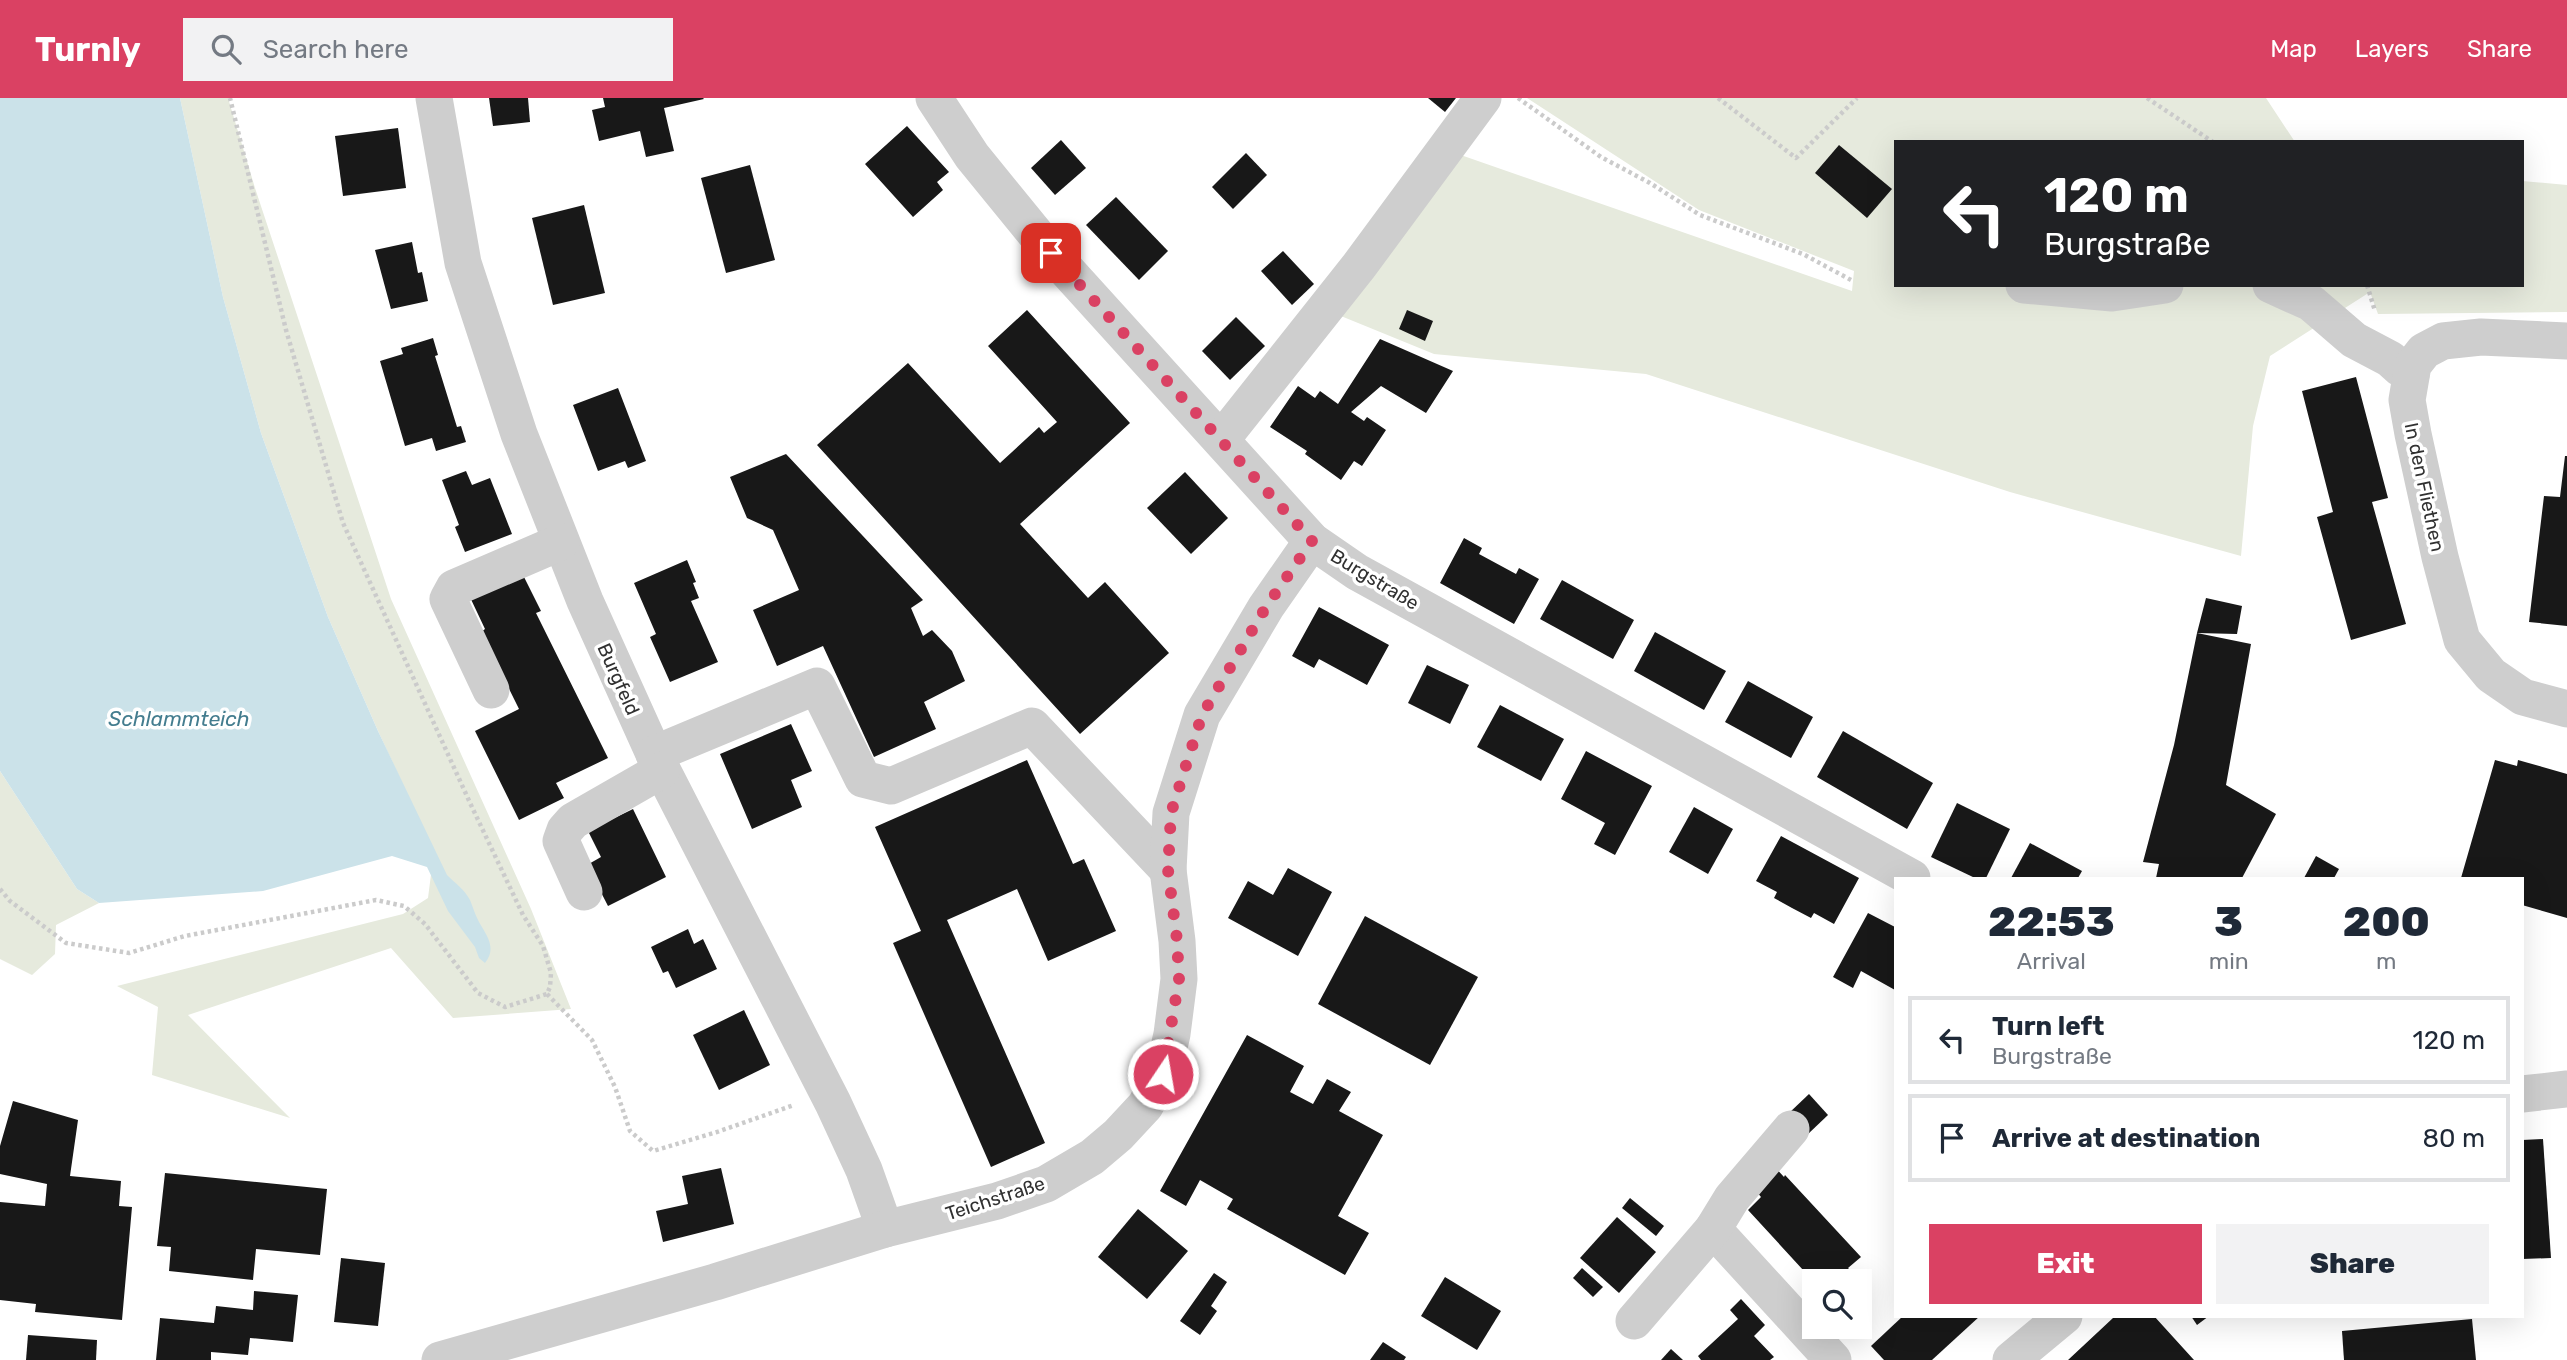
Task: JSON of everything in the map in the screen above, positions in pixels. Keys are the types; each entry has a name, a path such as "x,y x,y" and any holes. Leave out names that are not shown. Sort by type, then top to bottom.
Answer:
{"street":[{"name":"Burgfeld","path":"434,98 463,262 519,434 584,601 658,762 833,1103 864,1170 886,1229"},
{"name":"Burgstraße","path":"934,98 972,156 1051,253 1312,541 1357,572 1910,877"},
{"path":"1221,440 1359,266 1483,98"},
{"path":"2046,287 2112,293 2152,287"},
{"path":"2275,287 2311,303 2354,340 2390,359 2412,375"},
{"name":"In den Fliethen","path":"2567,341 2481,337 2443,341 2424,351 2413,365 2407,400 2440,557 2462,640 2491,674 2523,697 2567,709"},
{"name":"Teichstraße","path":"440,1360 715,1282 886,1229 976,1207 1046,1184 1092,1157 1145,1106 1163,1074 1179,979 1168,870 1171,813 1202,715 1266,607 1312,541"},
{"path":"491,690 448,599 454,588 561,542"},
{"path":"584,891 561,841 565,830 573,821 658,762 817,686 863,779 891,786 1032,726 1168,870"},
{"path":"2524,1094 2567,1089"},
{"path":"1634,1321 1713,1229 1732,1198 1791,1129"},
{"path":"1713,1229 1833,1360"},
{"path":"2011,1360 2062,1318"}],"path":[{"path":"230,98 286,330 343,523 471,805 523,915 542,946 551,973 547,994"},
{"path":"1517,98 1601,156 1700,215 1803,254 1851,280"},
{"path":"1718,98 1796,159 1857,98"},
{"path":"2147,98 2210,140"},
{"path":"0,889 10,901 66,943 129,953 185,936 376,900 404,906 425,924 478,993 505,1007 547,994"},
{"path":"547,994 592,1040 615,1087 630,1131 653,1151 799,1103 833,1103"}],"shaded area":[{"path":"180,98 228,98 255,188 391,599 531,909 571,1009 453,1018 391,948 188,1015 290,1118 152,1075 158,1007 117,986 403,914 428,898 434,851 328,617 261,433 223,297"},
{"path":"1527,98 2266,98 2294,140 1894,140 1894,287 2524,287 2524,181 2567,185 2567,312 2378,314 2370,292 2270,356 2253,426 2241,556 2010,492 1646,374 1434,354 1336,314 1455,153 1852,291 1854,271 1699,210"},
{"path":"0,771 77,889 99,903 56,925 55,954 32,975 0,959"}],"water":[{"name":"Schlammteich","path":"0,98 180,98 223,297 261,433 328,617 378,731 447,875 468,896 488,937 490,952 485,963 448,911 427,867 392,856 263,891 99,903 77,889 0,771"}],"building":[{"path":"489,98 528,98 530,122 493,126"},
{"path":"603,98 704,99 664,108 674,151 646,157 640,131 599,141 592,110 605,107"},
{"path":"1428,98 1456,98 1445,112"},
{"path":"907,126 949,172 937,182 943,190 913,217 865,164"},
{"path":"398,128 406,188 343,196 335,136"},
{"path":"1061,140 1086,168 1055,195 1031,168"},
{"path":"1839,145 1892,189 1867,218 1815,173"},
{"path":"1246,153 1267,175 1233,209 1212,187"},
{"path":"750,165 775,260 726,273 701,178"},
{"path":"1116,197 1168,251 1139,280 1086,225"},
{"path":"584,205 605,293 553,305 532,218"},
{"path":"412,242 418,273 422,272 428,301 391,309 375,250"},
{"path":"1283,251 1314,284 1292,305 1261,271"},
{"path":"1027,310 1130,423 1020,524 1088,598 1105,582 1169,653 1080,734 817,445 908,363 1000,463 1039,427 1044,433 1057,422 988,346"},
{"path":"1407,310 1433,321 1425,341 1399,329"},
{"path":"1236,317 1265,346 1230,380 1202,351"},
{"path":"433,338 438,355 435,356 457,427 461,426 466,442 436,451 432,438 405,446 380,361 403,354 401,348"},
{"path":"1380,339 1453,371 1426,413 1381,386 1351,412 1364,421 1367,417 1386,430 1362,466 1354,461 1341,480 1305,454 1307,451 1270,427 1298,386 1315,398 1320,391 1338,404"},
{"path":"2356,377 2388,498 2372,502 2406,624 2351,640 2317,517 2333,512 2302,391"},
{"path":"618,388 646,461 628,468 625,461 598,471 573,405"},
{"path":"786,454 923,600 911,608 923,636 932,630 952,651 965,681 924,702 936,729 874,757 823,646 777,666 753,610 799,590 773,530 747,518 730,477"},
{"path":"2565,456 2567,626 2529,622 2544,496 2560,497"},
{"path":"466,471 472,485 490,478 512,534 465,552 455,527 459,525 442,480"},
{"path":"1185,472 1228,518 1191,554 1147,508"},
{"path":"1464,538 1482,548 1479,554 1516,574 1519,568 1539,579 1514,624 1440,583"},
{"path":"687,560 699,598 691,601 718,662 670,682 650,637 656,634 634,583"},
{"path":"519,567 541,611 536,613 608,758 556,783 564,798 519,820 475,731 519,709 481,632 485,629 468,593"},
{"path":"1562,580 1634,620 1613,659 1540,619"},
{"path":"2206,598 2242,606 2237,634 2197,633"},
{"path":"1319,607 1389,645 1367,685 1319,659 1314,668 1292,656"},
{"path":"1655,632 1726,671 1704,710 1634,671"},
{"path":"2197,633 2251,644 2226,785 2276,814 2243,877 2156,877 2159,864 2143,862 2174,745"},
{"path":"1427,665 1469,685 1450,724 1408,703"},
{"path":"1748,681 1813,717 1791,758 1725,722"},
{"path":"1500,705 1564,739 1541,781 1477,747"},
{"path":"791,724 812,771 791,780 802,807 752,829 720,754"},
{"path":"1843,731 1933,783 1907,829 1817,777"},
{"path":"1586,751 1652,786 1615,855 1594,844 1605,823 1561,799"},
{"path":"1027,760 1073,864 1084,859 1116,931 1048,961 1017,889 947,920 1045,1143 991,1167 893,943 921,931 875,827"},
{"path":"2495,760 2517,766 2518,760 2567,774 2567,918 2524,906 2524,877 2461,877"},
{"path":"1957,803 2010,829 1986,877 1973,877 1931,857"},
{"path":"1694,807 1733,829 1708,874 1669,852"},
{"path":"633,809 666,877 608,906 587,865 601,857 588,831"},
{"path":"1781,836 1859,878 1834,924 1814,913 1811,918 1792,908 1774,898 1777,892 1756,881"},
{"path":"2030,843 2082,871 2079,877 2012,877"},
{"path":"2316,856 2339,869 2335,877 2305,877"},
{"path":"1288,868 1332,892 1298,956 1228,918 1248,881 1273,895"},
{"path":"1868,913 1894,926 1894,989 1861,971 1853,988 1833,977"},
{"path":"1365,916 1478,977 1430,1065 1318,1004"},
{"path":"688,929 694,944 703,939 717,969 676,988 668,971 663,973 651,947"},
{"path":"744,1010 770,1065 719,1090 693,1035"},
{"path":"1247,1035 1304,1066 1290,1092 1313,1104 1327,1079 1351,1092 1339,1111 1383,1135 1338,1216 1369,1233 1345,1275 1227,1209 1233,1199 1200,1180 1186,1206 1160,1191"},
{"path":"1809,1094 1828,1115 1807,1135 1788,1114"},
{"path":"13,1101 78,1120 70,1176 121,1181 119,1206 132,1207 122,1320 35,1312 36,1304 0,1300 0,1202 45,1206 47,1184 0,1174 0,1146"},
{"path":"2543,1139 2551,1258 2524,1259 2524,1140"},
{"path":"1774,1166 1861,1257 1849,1269 1802,1269 1748,1210 1761,1197 1752,1186"},
{"path":"721,1168 734,1224 663,1242 656,1211 688,1204 682,1176"},
{"path":"165,1173 327,1189 320,1255 256,1249 253,1280 169,1271 171,1247 157,1246"},
{"path":"1630,1198 1664,1226 1656,1236 1622,1208"},
{"path":"1138,1209 1188,1251 1147,1299 1098,1257"},
{"path":"1617,1217 1656,1252 1619,1293 1580,1258"},
{"path":"341,1258 385,1263 378,1326 334,1322"},
{"path":"1582,1268 1603,1287 1593,1297 1573,1278"},
{"path":"1214,1273 1227,1282 1211,1306 1217,1311 1200,1335 1180,1321"},
{"path":"1445,1277 1501,1311 1477,1350 1421,1316"},
{"path":"254,1291 298,1295 293,1342 250,1338 248,1355 211,1352 211,1360 156,1360 160,1318 214,1323 216,1306 253,1310"},
{"path":"1741,1299 1765,1325 1754,1336 1774,1357 1770,1360 1701,1360 1698,1356 1738,1319 1730,1310"},
{"path":"1901,1318 1978,1318 1932,1360 1884,1360 1871,1346"},
{"path":"2113,1318 2156,1318 2194,1360 2068,1360"},
{"path":"2192,1318 2206,1318 2197,1325"},
{"path":"2472,1319 2476,1360 2344,1360 2342,1331"},
{"path":"28,1335 97,1340 96,1360 26,1360"},
{"path":"1383,1342 1406,1357 1404,1360 1370,1360"},
{"path":"1671,1349 1683,1360 1661,1360"}],"route":[{"path":"1051,253 1312,541 1266,607 1202,715 1171,813 1168,870 1179,979 1172,1034 1163,1074"}]}
